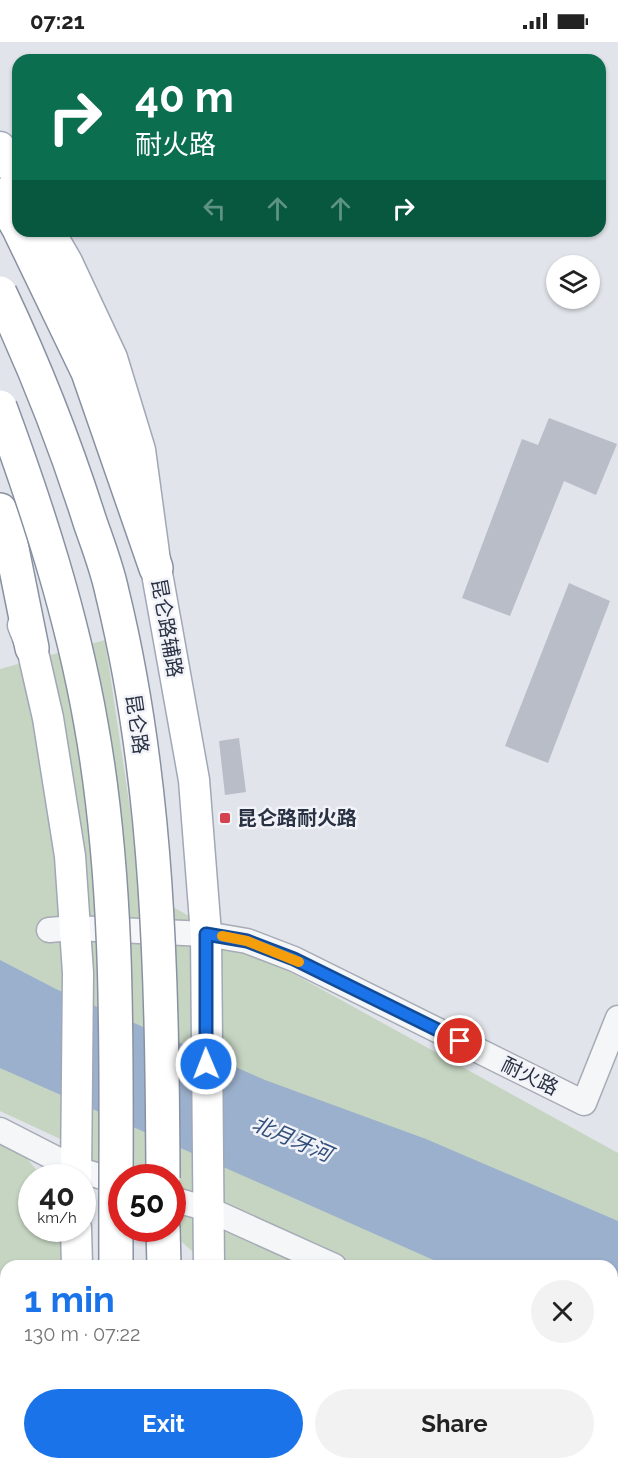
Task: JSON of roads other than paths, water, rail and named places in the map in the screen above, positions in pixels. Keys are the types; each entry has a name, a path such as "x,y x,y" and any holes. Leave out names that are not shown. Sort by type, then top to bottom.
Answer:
{"highway":[{"path":"0,195 12,216"},
{"path":"23,237 88,372 156,568"},
{"name":"昆仑路","path":"0,293 51,408 83,497 112,590 134,698 149,812 162,995 163,1164"},
{"path":"0,407 45,537 74,638 92,725 108,879 114,1027 116,1260"},
{"path":"0,510 9,534 32,648"},
{"path":"163,1242 164,1260"}],"main road":[{"path":"0,147 12,168"},
{"name":"昆仑路辅路","path":"52,237 67,262 112,358 140,450 156,568 194,780 206,934 208,1260"},
{"path":"0,564 32,648 48,718 70,856 61,929 78,973 76,1164"},
{"path":"76,1242 77,1260"}],"street":[{"name":"耐火路","path":"61,929 206,934 247,941 294,959 585,1103 618,1018"},
{"path":"0,1130 60,1164"},
{"path":"186,1203 208,1209 321,1260"}],"water":[{"name":"北月牙河","path":"0,960 56,989 265,1080 426,1139 618,1221 618,1260 433,1260 0,1068"}],"place":[{"name":"昆仑路耐火路","path":"225,818"}]}
